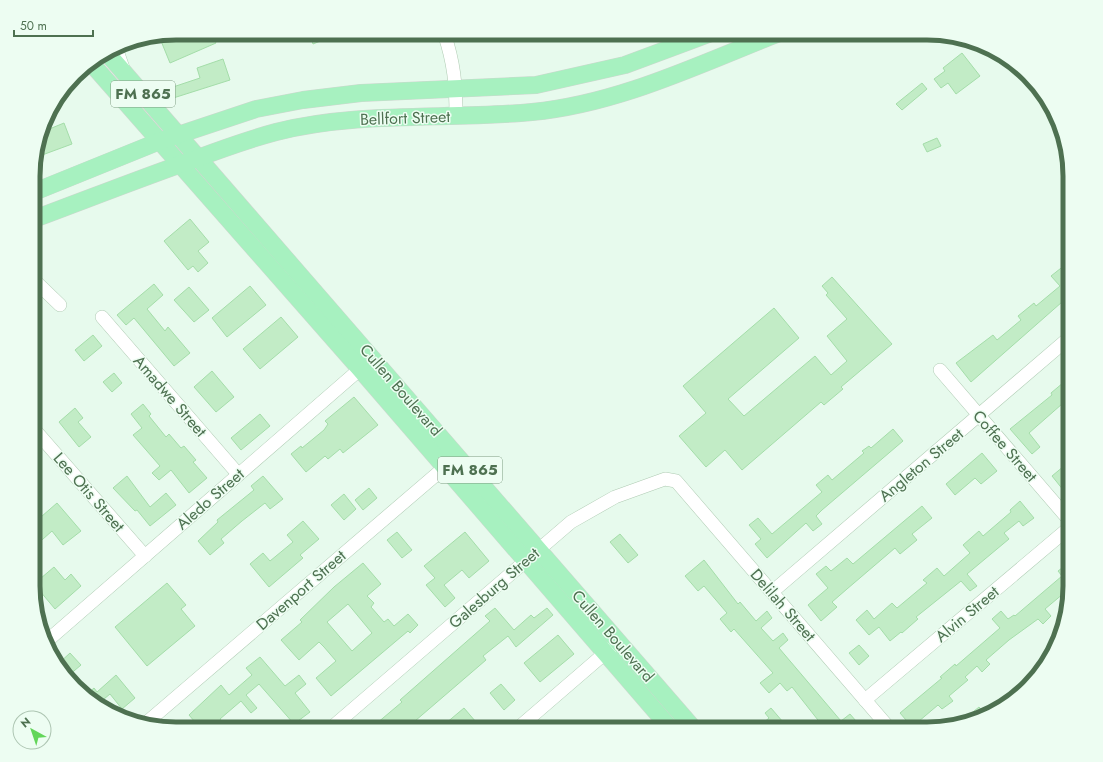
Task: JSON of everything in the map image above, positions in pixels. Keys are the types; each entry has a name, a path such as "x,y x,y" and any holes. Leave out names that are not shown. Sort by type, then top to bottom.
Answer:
{"main road":[{"name":"Bellfort Street","path":"40,190 160,141 256,109 302,100 361,93 536,85 625,65 692,40"},
{"name":"Bellfort Street","path":"40,217 198,158 276,132 313,125 361,119 533,112 578,104 635,89 762,40"},
{"name":"Cullen Boulevard","path":"110,57 458,457 605,653 664,722"},
{"path":"625,65 635,89"},
{"name":"Cullen Boulevard","path":"95,67 445,467 618,641 688,722"},
{"path":"361,93 361,119"}],"street":[{"path":"446,40 453,61 456,89 456,116"},
{"path":"118,53 124,72"},
{"path":"40,286 60,305"},
{"name":"Amadwe Street","path":"102,317 238,474"},
{"name":"Angleton Street","path":"772,592 1063,343"},
{"name":"Aledo Street","path":"49,634 145,556 373,358"},
{"name":"Coffee Street","path":"940,370 1063,513"},
{"name":"Lee Otis Street","path":"40,436 145,556"},
{"name":"Davenport Street","path":"151,719 458,457"},
{"name":"Galesburg Street","path":"338,722 571,522 615,497 665,478 676,481"},
{"name":"Delilah Street","path":"676,481 884,722"},
{"name":"Alvin Street","path":"865,700 1063,533"},
{"path":"525,722 618,641"}],"building":[{"path":"214,40 216,43 170,63 161,41"},
{"path":"312,40 323,40 313,44"},
{"path":"962,53 980,76 956,94 948,83 941,88 934,79 945,71 943,68"},
{"path":"223,59 230,80 167,100 164,90 200,78 197,68"},
{"path":"922,83 927,89 902,110 896,104"},
{"path":"64,123 72,144 42,155 48,129"},
{"path":"937,138 941,146 927,152 923,144"},
{"path":"190,219 209,242 198,251 208,263 198,272 193,266 188,270 164,241"},
{"path":"1063,267 1063,301 971,382 956,363 993,335 997,340 1021,320 1018,316 1034,303 1036,306 1060,286 1051,276"},
{"path":"832,277 892,344 841,387 843,389 824,405 821,402 742,470 725,450 706,467 679,436 706,413 683,386 774,308 799,338 728,399 744,416 815,356 831,375 847,361 827,336 847,319 826,295 828,293 822,286"},
{"path":"154,284 163,295 147,309 165,331 168,327 190,353 174,366 134,318 126,325 117,315"},
{"path":"250,286 266,305 227,337 212,318"},
{"path":"189,287 209,310 194,322 174,300"},
{"path":"281,317 298,337 260,369 243,349"},
{"path":"93,335 102,346 84,361 75,350"},
{"path":"212,371 234,397 216,412 194,387"},
{"path":"114,373 122,383 112,392 103,382"},
{"path":"1063,383 1063,403 1029,433 1040,447 1032,454 1010,429 1052,395 1051,393"},
{"path":"354,397 378,425 343,453 340,449 328,459 325,456 306,472 291,454 301,446 302,448 324,430 328,424 325,421"},
{"path":"143,404 151,414 149,416 166,437 169,434 181,448 184,446 196,460 193,462 207,478 189,493 171,470 159,480 152,473 160,466 133,435 142,428 131,414"},
{"path":"75,408 83,418 78,422 91,437 79,447 59,422"},
{"path":"260,414 270,426 241,450 231,438"},
{"path":"893,429 903,441 816,516 822,524 813,531 806,523 767,558 755,544 761,539 749,525 758,518 772,534 822,492 816,485 828,475 832,480 864,453 862,451 869,446 871,448"},
{"path":"982,453 997,471 981,484 975,478 955,495 946,484"},
{"path":"1063,467 1063,490 1052,476"},
{"path":"127,476 150,507 166,493 176,505 150,526 137,510 135,511 113,488"},
{"path":"263,476 283,499 270,509 265,503 221,539 224,543 210,555 198,541 218,522 217,520 254,490 251,486"},
{"path":"369,488 377,498 363,510 355,500"},
{"path":"344,494 356,509 344,520 331,505"},
{"path":"1020,501 1034,518 1023,526 1019,521 1004,533 1009,539 967,574 977,586 970,591 961,581 916,617 918,619 902,633 901,632 890,641 879,627 869,635 856,620 867,610 874,619 892,603 897,608 927,583 923,580 937,568 944,576 970,553 963,545 979,531 983,536 1011,512 1010,510"},
{"path":"57,503 81,531 63,545 52,531 40,542 40,518"},
{"path":"922,506 932,518 912,534 917,540 900,554 895,548 832,602 837,607 821,621 808,605 828,588 816,574 826,566 831,571 847,558 853,564"},
{"path":"303,521 319,539 300,555 303,558 269,587 250,564 263,553 270,561 293,542 287,535"},
{"path":"397,532 412,550 402,558 387,540"},
{"path":"465,532 489,561 469,578 462,570 444,585 455,598 445,607 426,585 435,578 424,566"},
{"path":"620,534 638,555 628,563 610,542"},
{"path":"704,560 738,604 740,602 756,621 767,611 772,618 761,628 773,641 783,633 788,640 779,648 841,721 850,714 856,721 820,722 792,687 787,691 780,683 769,693 760,683 773,673 734,629 731,632 720,619 727,613 704,586 698,591 685,576"},
{"path":"363,563 381,584 367,596 374,603 371,607 384,622 388,619 394,626 408,614 418,625 410,633 408,631 331,696 316,678 336,661 324,647 319,642 299,660 281,640 302,622 300,620 334,587","holes":["348,604 372,633 352,651 327,622"]},
{"path":"54,567 65,580 71,574 81,586 55,609 40,591 40,579"},
{"path":"1063,567 1063,594 1045,609 1051,616 1043,624 1038,619 1009,640 986,660 990,664 982,672 977,666 965,677 968,680 949,696 953,701 942,709 938,705 918,722 908,722 900,713 942,678 940,677 955,664 956,666 1000,628 992,619 1001,611 1008,619 1014,615 1015,616 1062,576 1058,571"},
{"path":"167,583 186,605 181,609 195,626 147,666 115,627"},
{"path":"495,608 514,630 531,615 534,618 547,608 553,615 516,647 508,636 483,656 486,660 415,721 416,722 378,722 402,702 400,700 490,621 485,616"},
{"path":"558,635 574,654 540,682 524,663"},
{"path":"859,645 869,656 859,665 849,653"},
{"path":"70,653 81,665 71,673 62,660"},
{"path":"260,657 285,686 299,675 306,684 295,693 310,712 297,722 292,722 259,684 246,695 257,708 251,713 241,701 220,719 222,722 195,722 189,715 221,685 229,695 252,675 246,668"},
{"path":"116,675 135,698 122,709 110,694 102,700 90,691 94,688 97,692"},
{"path":"501,684 515,700 504,710 490,693"},
{"path":"979,707 982,710 970,715"},
{"path":"464,708 476,722 447,722"},
{"path":"771,708 783,722 764,722 769,718 765,713"}]}
